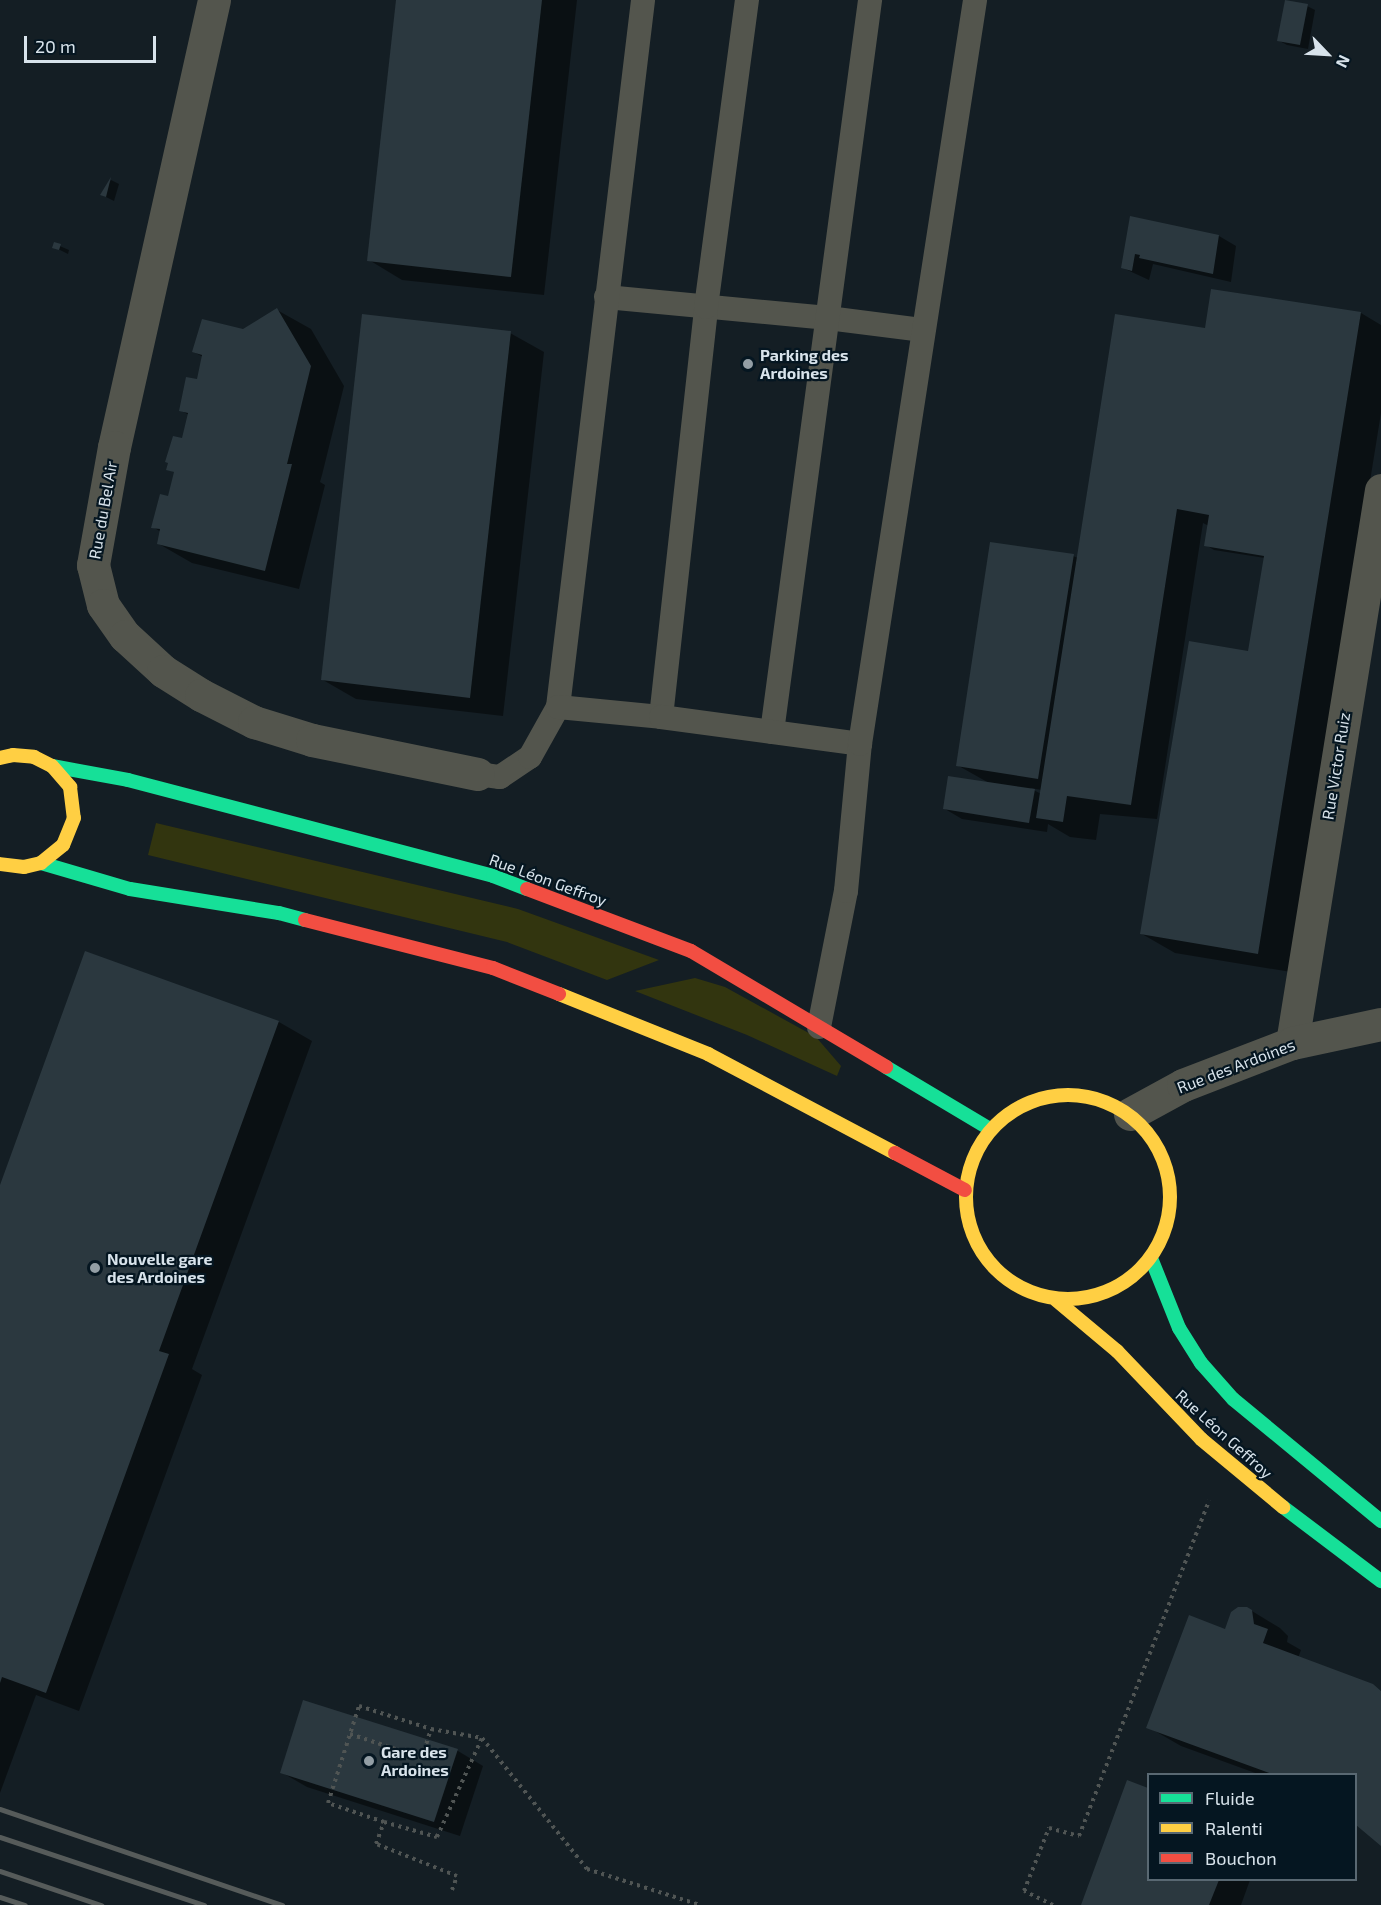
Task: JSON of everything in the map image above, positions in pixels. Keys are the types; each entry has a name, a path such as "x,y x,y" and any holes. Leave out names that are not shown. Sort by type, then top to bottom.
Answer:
{"street":[{"name":"Rue du Bel Air","path":"214,0 114,447 93,565 103,605 125,636 163,671 201,695 254,722 312,740 478,774"},
{"name":"Rue Victor Ruiz","path":"1292,1042 1381,489"},
{"name":"Rue Léon Geffroy","path":"0,758 13,755 34,757 52,766 151,786 493,876 691,951 990,1129"},
{"path":"0,864 24,867 42,863 63,845 74,818 69,787 52,766"},
{"path":"42,863 130,889 279,913 493,968 708,1054 965,1190"},
{"name":"Rue des Ardoines","path":"1130,1114 1183,1085 1292,1042 1381,1024"},
{"path":"1060,1094 1096,1097 1130,1114 1155,1139 1168,1170 1171,1209 1152,1258 1122,1286 1093,1297 1056,1300 1024,1291 988,1262 968,1221 965,1190 974,1154 990,1129 1008,1113 1039,1097 1060,1094"},
{"name":"Rue Léon Geffroy","path":"1152,1258 1179,1328 1201,1363 1233,1399 1381,1521"},
{"name":"Rue Léon Geffroy","path":"1056,1300 1117,1351 1138,1377 1224,1460 1381,1581"}],"lane":[{"path":"478,774 500,777 530,757 558,707 606,297 644,0"},
{"path":"661,717 706,307 747,0"},
{"path":"772,732 870,0"},
{"path":"819,1027 846,891 860,744 975,0"},
{"path":"606,297 828,318 923,330"},
{"path":"558,707 661,717 860,744"}],"path":[{"path":"1053,1905 1024,1891 1048,1828 1079,1836 1224,1460"},
{"path":"482,1738 437,1838 328,1803 359,1706 431,1729 482,1738 587,1869 700,1905"},
{"path":"350,1734 422,1758 431,1729"},
{"path":"384,1822 376,1844 458,1876 452,1890"}],"green space":[{"path":"156,823 518,909 659,960 607,980 507,942 148,855"},
{"path":"695,978 725,987 816,1037 841,1066 837,1076 747,1035 635,991"}],"building":[{"path":"396,0 542,0 511,277 367,261"},
{"path":"1285,0 1308,4 1300,45 1277,41"},
{"path":"111,177 106,197 100,195"},
{"path":"1130,216 1219,235 1213,274 1139,258 1140,255 1135,254 1132,271 1121,268"},
{"path":"54,242 61,244 59,250 52,248"},
{"path":"1211,289 1361,312 1258,954 1140,934 1189,641 1248,651 1264,556 1204,546 1209,515 1177,509 1131,805 1067,796 1063,822 1036,818 1115,314 1205,328"},
{"path":"277,308 311,366 287,464 292,464 265,571 157,544 160,529 151,528 160,494 168,496 174,472 166,470 168,463 165,462 173,436 182,438 188,413 179,411 186,377 197,379 202,355 192,352 202,319 243,329"},
{"path":"362,314 511,331 470,698 321,680"},
{"path":"990,542 1074,554 1038,779 956,766"},
{"path":"948,776 1035,789 1029,823 943,809"},
{"name":"Nouvelle gare des Ardoines","path":"85,951 279,1021 159,1351 169,1354 46,1693 2,1677 0,1683 0,1185"},
{"path":"1238,1607 1247,1607 1252,1610 1254,1624 1268,1629 1263,1643 1373,1684 1381,1691 1381,1846 1357,1826 1357,1773 1269,1773 1146,1728 1189,1615 1225,1629 1231,1612"},
{"name":"Gare des Ardoines","path":"303,1700 458,1749 434,1822 280,1773"},
{"path":"1127,1780 1147,1788 1147,1881 1219,1881 1209,1905 1081,1905"}],"railway":[{"path":"0,1809 282,1905"},
{"path":"0,1837 204,1905"},
{"path":"0,1871 101,1905"},
{"path":"0,1897 25,1905"}],"traffic: fast":[{"path":"52,766 128,780 493,876 527,889"},
{"path":"41,863 130,889 279,913 305,920"},
{"path":"886,1067 990,1129"},
{"path":"1151,1258 1179,1328 1201,1363 1233,1399 1381,1521"},
{"path":"1283,1507 1381,1581"}],"traffic: slow":[{"path":"0,758 13,755 34,757 52,766 70,787 74,818 63,845 41,863 24,867 0,864"},
{"path":"559,994 708,1054 895,1153"},
{"path":"1058,1095 1078,1095 1107,1102 1133,1118 1147,1132 1163,1158 1169,1177 1170,1197 1169,1217 1163,1236 1147,1262 1133,1276 1098,1295 1078,1299 1058,1299 1029,1292 1003,1276 989,1262 970,1227 966,1207 966,1187 973,1158 989,1132 1003,1118 1038,1099 1058,1095"},
{"path":"1056,1300 1117,1351 1201,1439 1283,1507"}],"traffic: jam":[{"path":"527,889 691,951 886,1067"},
{"path":"305,920 493,968 559,994"},
{"path":"895,1153 965,1190"}],"place":[{"name":"Parking des Ardoines","path":"748,364"},
{"name":"Nouvelle gare des Ardoines","path":"95,1268"},
{"name":"Gare des Ardoines","path":"369,1761"}]}
